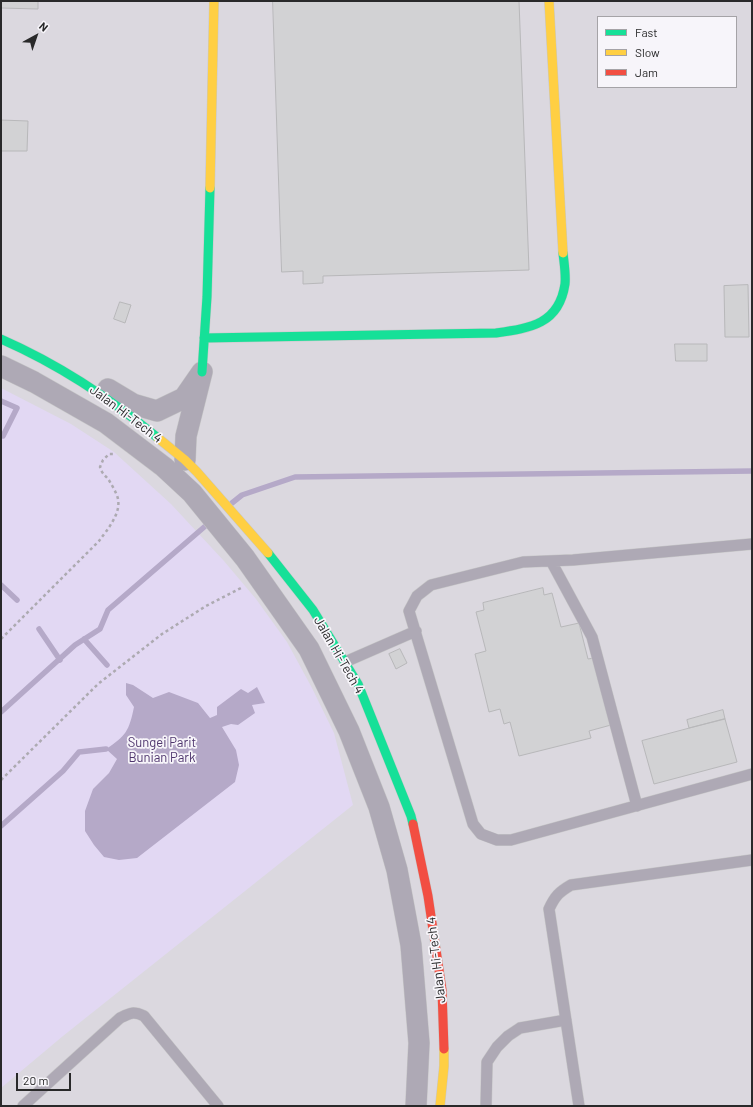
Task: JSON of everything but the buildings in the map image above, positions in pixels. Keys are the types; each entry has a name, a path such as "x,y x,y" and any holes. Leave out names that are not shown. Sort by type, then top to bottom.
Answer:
{"street":[{"path":"191,466 186,436 202,372 207,296 214,1"},
{"path":"204,338 496,333 525,329 546,320 558,305 565,283 549,1"},
{"name":"Jalan Hi-Tech 4","path":"1,339 52,364 100,393 156,436 191,466 260,542 313,610 358,684 411,816 428,896 442,990 444,1066 440,1106"},
{"path":"52,364 103,386 133,404 157,411 184,398 202,372"},
{"name":"Jalan Hi-Tech 4","path":"1,366 34,382 106,423 164,467 192,493 245,558 309,649 349,730 379,807 397,870 411,945 419,1043 416,1106"}],"lane":[{"path":"752,544 573,560 523,562 431,585 417,596 409,611 473,824 481,834 497,840 511,840 752,774"},
{"path":"551,561 592,637 637,806"},
{"path":"345,662 416,631"},
{"path":"579,1106 549,909 553,900 560,891 571,885 752,860"},
{"path":"23,1106 120,1018 130,1013 137,1013 144,1016 218,1106"},
{"path":"486,1106 487,1062 497,1047 508,1036 520,1028 566,1020"}],"path":[{"path":"1,639 100,542 116,516 118,500 109,480 101,473 100,467 103,460 109,454 120,453"},
{"path":"1,780 98,684 162,634 206,606 248,584"}],"shaded area":[{"path":"1,1 752,1 752,1106 1,1106"},
{"path":"126,683 133,685 153,698 169,692 198,703 210,718 217,715 217,707 241,689 248,693 257,687 265,703 252,705 255,713 238,725 231,724 222,727 236,750 239,765 235,782 137,858 119,860 104,857 94,845 85,831 85,811 93,789 109,773 117,759 106,749 126,732 130,722 134,707 126,695"}],"green space":[{"name":"Sungei Parit Bunian Park","path":"1,388 71,424 114,452 171,504 224,561 256,599 287,642 312,688 334,733 353,805 63,1036 1,1088"}],"waterway":[{"path":"1,401 17,408 3,436"},
{"path":"232,503 242,495 295,477 752,471"},
{"path":"1,712 75,645 100,629 108,610 210,522"},
{"path":"1,585 17,600"},
{"path":"39,629 60,660"},
{"path":"84,639 107,665"},
{"path":"1,826 63,771 79,752 106,749"}],"traffic: fast":[{"path":"202,372 207,297 210,188"},
{"path":"204,338 496,333 521,329 541,322 550,316 557,308 562,297 565,284 563,253"},
{"path":"1,339 43,359 83,383 121,409 158,438"},
{"path":"268,553 313,610 358,684 413,824"}],"traffic: slow":[{"path":"210,188 214,1"},
{"path":"549,1 563,253"},
{"path":"158,438 197,472 268,553"},
{"path":"440,1106 444,1049"}],"traffic: jam":[{"path":"413,824 428,896 442,990 444,1049"}]}
